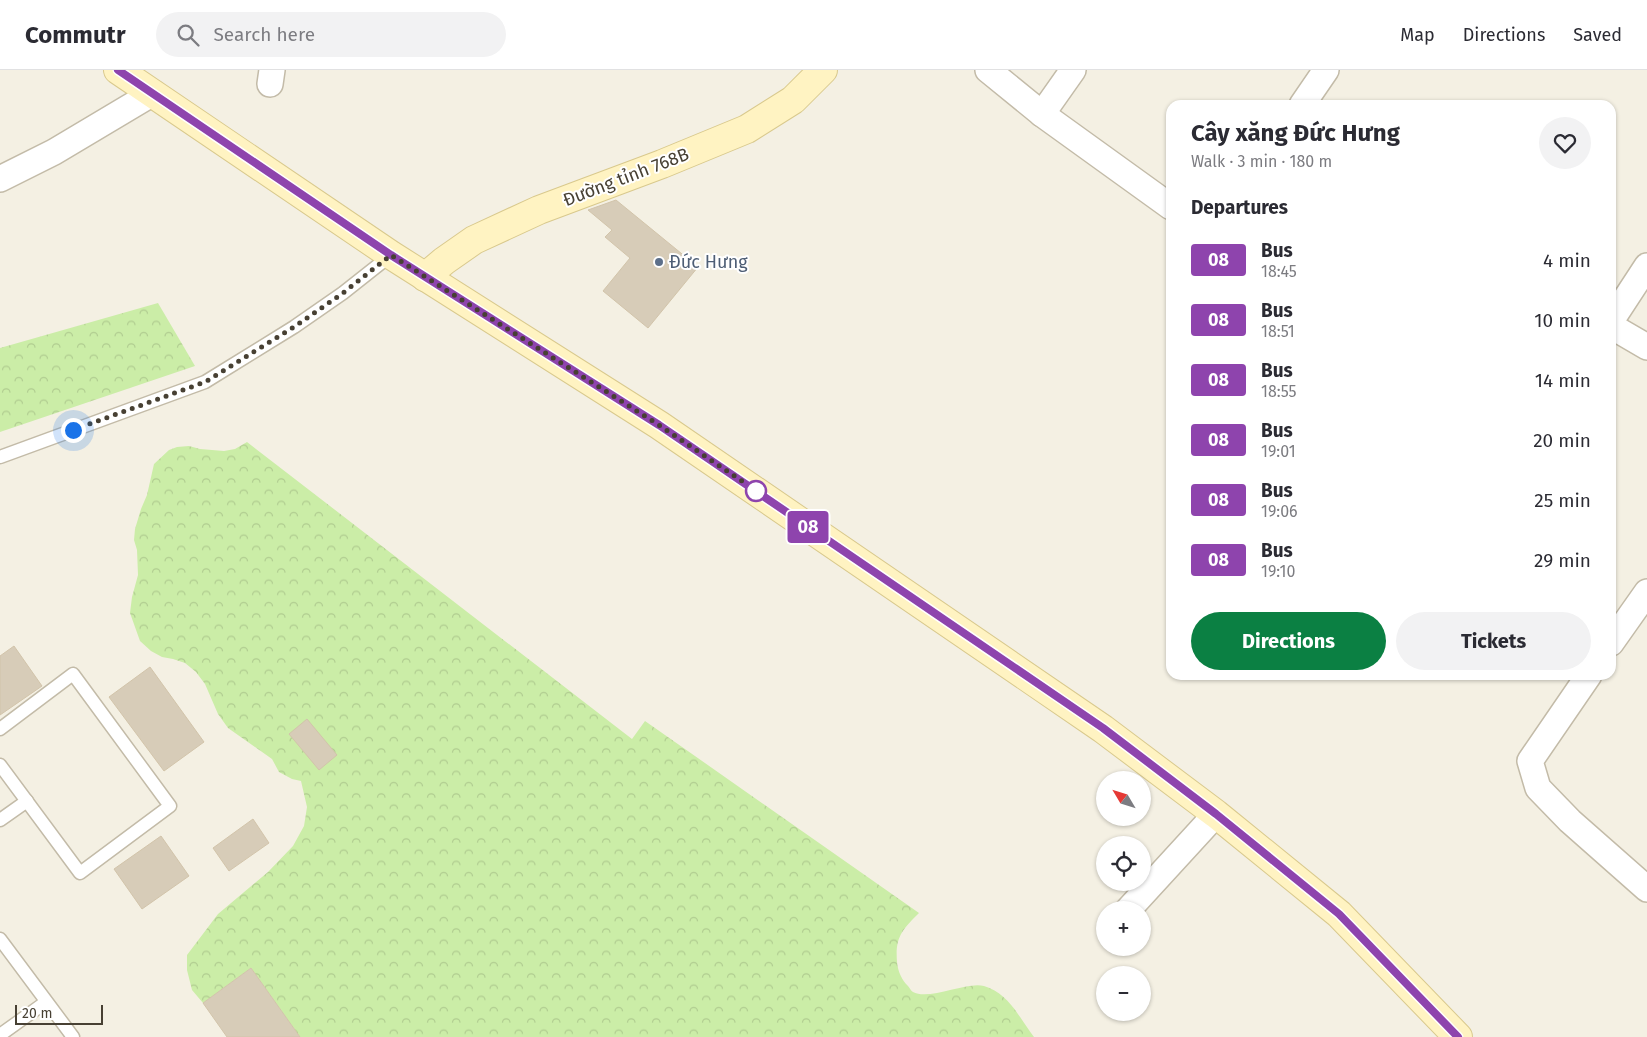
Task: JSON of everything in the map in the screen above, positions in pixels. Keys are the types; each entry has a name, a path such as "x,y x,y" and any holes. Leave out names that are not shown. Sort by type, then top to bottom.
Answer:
{"main road":[{"path":"118,70 391,255 659,425 1103,728 1216,814 1339,914 1458,1037"},
{"name":"Đường tỉnh 768B","path":"425,277 444,261 482,236 539,210 662,164 747,129 793,100 823,70"}],"street":[{"path":"988,70 1042,114 1166,203"},
{"path":"1042,114 1073,70"},
{"path":"1305,100 1326,70"},
{"path":"0,179 54,152 153,93"},
{"path":"1616,313 1647,266"},
{"path":"1616,329 1647,347"},
{"path":"1616,636 1647,592"},
{"path":"1586,680 1530,761 1538,788 1570,821 1647,889"},
{"path":"1136,901 1216,814"}],"lane":[{"path":"0,457 205,382 250,356 301,322 343,293 391,255"},
{"path":"0,728 73,674 170,806 80,873 0,765"},
{"path":"0,820 27,801"},
{"path":"0,939 72,1037"},
{"path":"0,1035 46,1002"}],"green space":[{"path":"158,303 195,366 0,432 0,348"},
{"path":"247,442 632,739 645,721 919,913 904,929 897,946 899,972 912,992 920,994 938,993 977,985 993,989 1007,1000 1034,1037 300,1037 251,968 203,1003 192,990 187,970 187,955 218,914 268,872 293,846 304,826 307,807 301,781 292,779 279,772 272,759 228,728 218,714 205,684 196,672 185,663 162,657 151,651 140,641 130,613 138,575 137,550 134,540 135,529 147,495 154,464 169,450 189,446 224,451 235,449"}],"building":[{"name":"Đức Hưng","path":"616,200 698,267 648,328 603,291 630,258 605,237 612,230 588,210"},
{"path":"14,646 42,686 0,715 0,656"},
{"path":"150,667 204,742 164,771 109,697"},
{"path":"307,719 337,755 319,770 289,734"},
{"path":"253,819 269,843 229,871 213,848"},
{"path":"161,836 189,876 142,909 114,869"},
{"path":"251,968 300,1037 227,1037 203,1003"}],"bus line":[{"name":"08","path":"118,70 391,255 659,425 1103,728 1216,814 1339,914 1458,1037"}],"place":[{"name":"Đức Hưng","path":"659,262"}],"route":[{"path":"73,430 205,382 250,356 294,327 343,293 391,255 659,425 758,492 756,491"}]}
